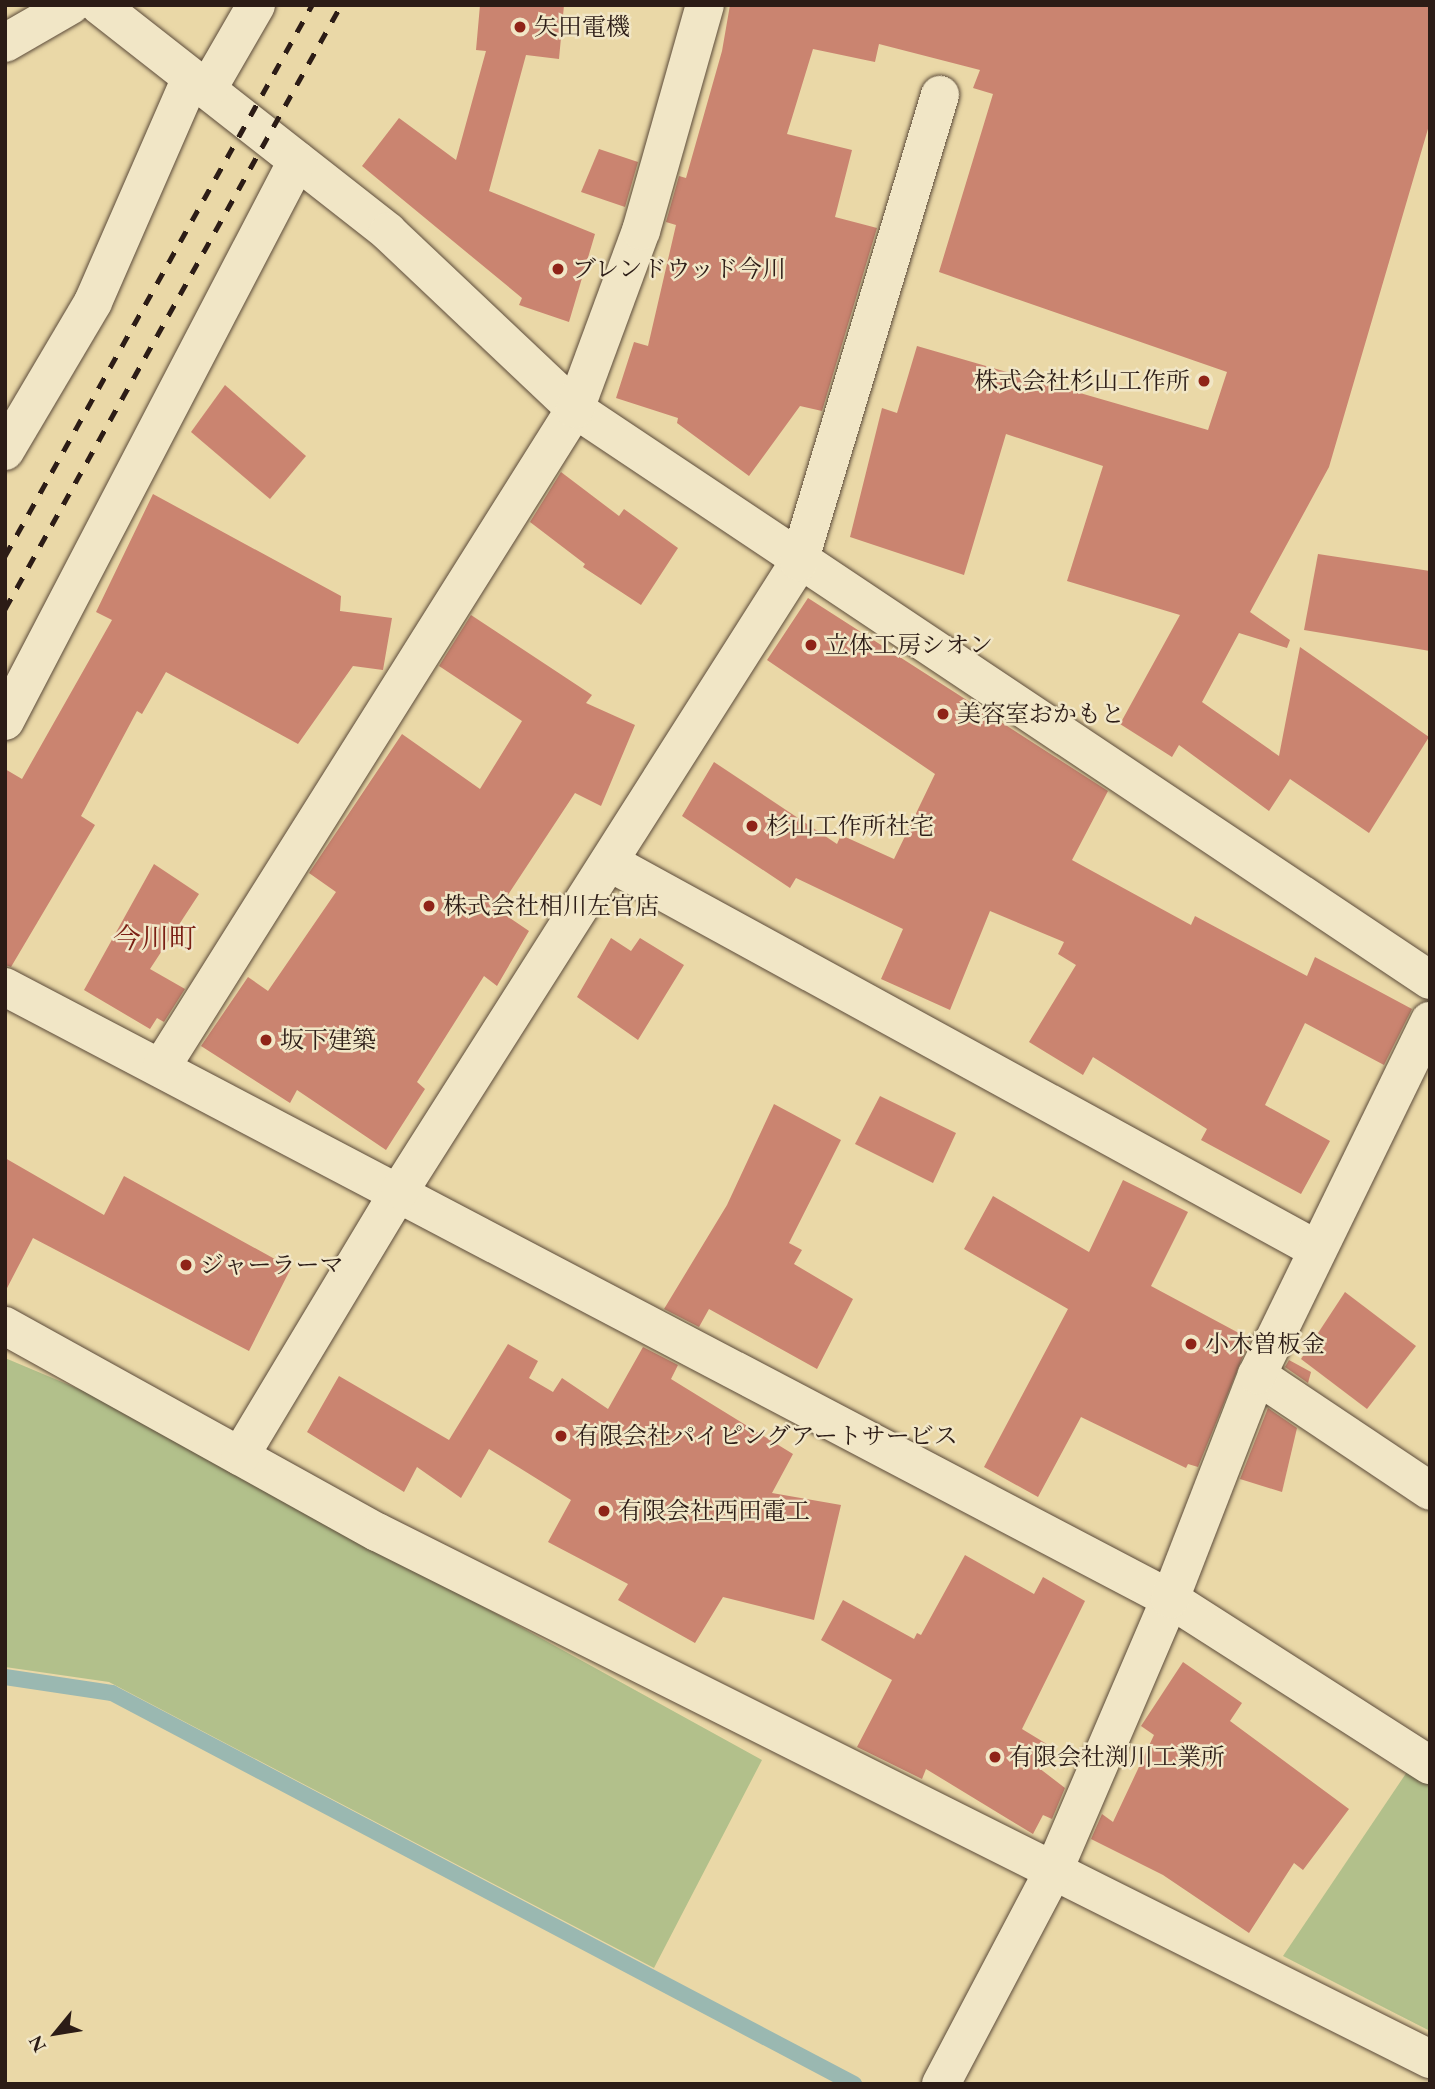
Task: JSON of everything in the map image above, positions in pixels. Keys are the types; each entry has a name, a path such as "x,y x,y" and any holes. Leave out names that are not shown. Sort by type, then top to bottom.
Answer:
{"street":[{"path":"5,43 71,5"},
{"path":"99,5 388,232 575,409 799,562 1430,980"},
{"path":"5,451 93,302 199,84 256,5"},
{"path":"162,1066 575,409 641,231 705,5"},
{"path":"240,1456 400,1190 799,562 940,95"},
{"path":"5,721 297,161"},
{"path":"609,862 1316,1250"},
{"path":"5,986 400,1190 1170,1599 1430,1765"},
{"path":"941,2084 1053,1872 1170,1599 1257,1376 1316,1250 1430,1021"},
{"path":"5,1326 377,1532 1430,2059"},
{"path":"1257,1376 1430,1491"}],"green space":[{"path":"5,1358 93,1395 230,1467 762,1760 654,1968 109,1682 5,1667"},
{"path":"1413,1763 1430,1774 1430,2031 1283,1956"}],"building":[{"path":"480,5 564,5 559,59 526,55 489,191 595,234 569,322 519,305 522,298 362,166 399,118 456,160 486,51 476,50"},
{"name":"株式会社杉山工作所","path":"730,5 1430,5 1430,122 1329,467 1250,612 1290,640 1287,648 1239,633 1202,702 1279,756 1300,647 1429,737 1369,833 1290,779 1269,811 1179,745 1172,757 1120,724 1180,615 1067,581 1103,466 1006,434 964,575 850,537 882,408 897,413 917,346 1208,430 1227,372 939,272 993,94 973,88 980,70 879,44 875,62 813,49 787,134 852,150 835,217 877,228 822,411 800,406 749,476 677,423 678,418 616,398 634,342 648,346 676,225 666,222 679,176 686,178 722,51"},
{"path":"599,149 638,162 625,207 581,192"},
{"path":"225,385 306,456 270,499 191,432"},
{"path":"561,472 619,516 624,509 678,548 641,605 583,567 585,564 530,522"},
{"path":"153,494 341,596 340,611 392,618 383,670 353,666 298,744 166,672 142,714 137,711 81,816 95,825 11,967 5,965 5,769 22,779 112,620 96,612"},
{"path":"1318,554 1430,571 1430,651 1304,630"},
{"path":"808,598 1108,791 1072,860 1191,925 1195,916 1307,976 1315,957 1412,1009 1384,1065 1305,1023 1265,1105 1330,1141 1301,1194 1201,1140 1207,1129 1093,1057 1083,1075 1029,1042 1076,965 1058,954 1064,942 990,911 950,1010 881,979 903,929 796,878 790,888 682,816 714,762 837,844 841,835 894,859 935,774 767,660"},
{"path":"471,615 592,695 586,703 635,725 601,806 575,793 498,910 529,931 497,986 484,976 417,1082 425,1089 386,1150 297,1090 290,1103 201,1046 248,977 268,991 336,892 309,873 402,734 480,789 522,721 439,666"},
{"path":"154,864 199,894 150,969 185,989 164,1022 157,1018 150,1029 84,990"},
{"path":"611,938 631,951 640,938 684,965 638,1040 577,997"},
{"path":"880,1096 956,1133 933,1183 855,1144"},
{"path":"774,1104 841,1140 789,1243 802,1250 794,1264 853,1299 817,1369 709,1309 699,1327 664,1309 727,1205"},
{"name":"ジャーラーマ","path":"5,1158 104,1215 124,1176 291,1268 249,1351 33,1238 5,1292"},
{"path":"1123,1180 1188,1212 1151,1286 1250,1339 1198,1467 1188,1464 1186,1468 1081,1417 1038,1497 984,1467 1068,1309 964,1249 993,1196 1089,1252"},
{"path":"1345,1292 1416,1346 1367,1409 1301,1359"},
{"path":"508,1344 538,1361 529,1378 553,1392 562,1378 608,1409 643,1347 678,1365 671,1379 793,1454 772,1493 841,1505 814,1620 723,1597 695,1643 618,1600 628,1584 548,1542 571,1500 489,1449 461,1498 417,1467 404,1492 307,1432 339,1376 449,1440"},
{"path":"1289,1360 1311,1372 1308,1383 1285,1367"},
{"path":"1268,1408 1297,1428 1282,1492 1240,1479"},
{"path":"965,1555 1034,1594 1043,1577 1085,1601 1022,1729 1050,1746 1039,1768 1065,1788 1052,1819 1043,1815 1033,1834 926,1769 922,1779 857,1747 892,1680 821,1640 843,1600 914,1639 917,1633 921,1635"},
{"path":"1183,1662 1242,1703 1230,1721 1349,1809 1303,1870 1294,1863 1249,1933 1163,1875 1091,1839 1102,1814 1113,1822 1154,1735 1141,1726"}],"waterway":[{"path":"5,1677 112,1693 854,2084"}],"railway":[{"path":"5,556 312,5"},
{"path":"5,609 341,5"}],"place":[{"name":"矢田電機","path":"520,27"},
{"name":"ブレンドウッド今川","path":"558,269"},
{"name":"株式会社杉山工作所","path":"1204,381"},
{"name":"立体工房シオン","path":"811,645"},
{"name":"美容室おかもと","path":"943,714"},
{"name":"杉山工作所社宅","path":"752,826"},
{"name":"株式会社相川左官店","path":"429,906"},
{"name":"坂下建築","path":"266,1040"},
{"name":"ジャーラーマ","path":"186,1265"},
{"name":"小木曽板金","path":"1191,1344"},
{"name":"有限会社パイピングアートサービス","path":"561,1436"},
{"name":"有限会社西田電工","path":"604,1511"},
{"name":"有限会社渕川工業所","path":"995,1757"}],"district":[{"name":"今川町","path":"155,938"}]}
